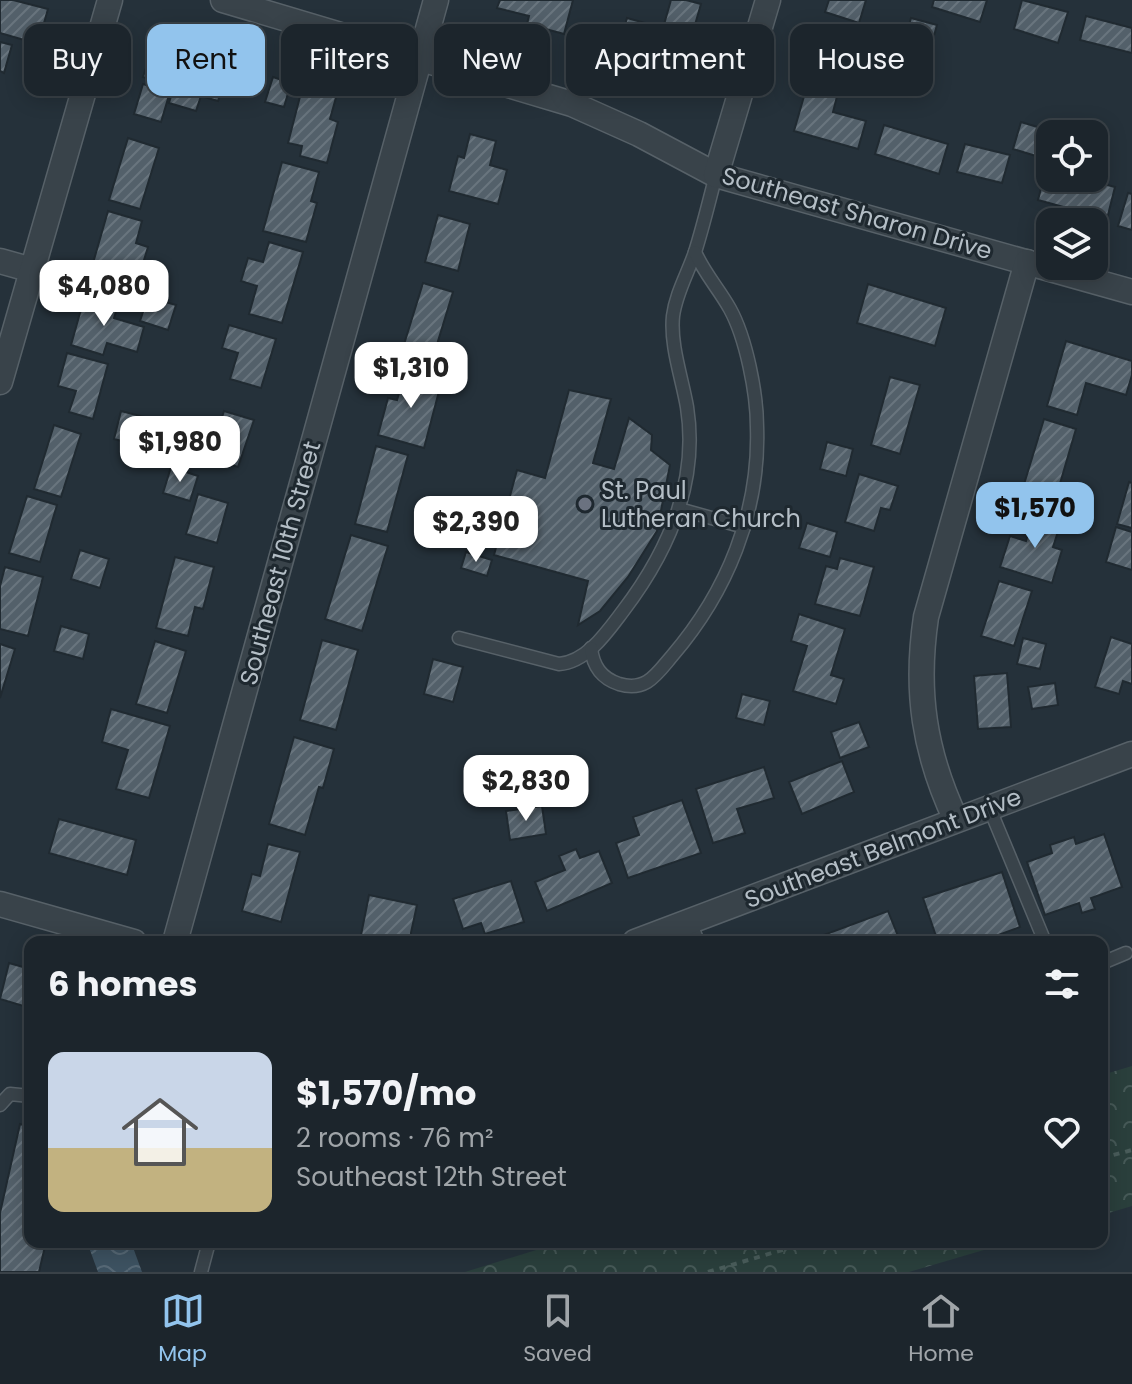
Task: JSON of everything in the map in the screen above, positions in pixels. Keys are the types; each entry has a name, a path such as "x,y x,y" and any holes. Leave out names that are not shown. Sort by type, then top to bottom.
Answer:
{"street":[{"path":"0,382 110,0"},
{"name":"Southeast Sharon Drive","path":"223,0 572,104 639,134 716,175 1132,292"},
{"name":"Southeast 10th Street","path":"177,936 436,0"},
{"path":"716,175 768,0"},
{"path":"0,261 32,270"},
{"path":"956,820 943,793 927,731 920,684 920,658 926,617 1027,262"},
{"name":"Southeast Belmont Drive","path":"670,936 694,932 956,820 1132,754"},
{"path":"0,904 113,936"}],"lane":[{"path":"459,638 559,664 582,655 605,636 648,578 671,536 688,461 687,411 673,320 716,175"},
{"path":"591,648 596,667 604,677 628,687 642,686 658,672 705,615 726,577 744,527 755,469 756,407 743,342 733,315 695,252"},
{"path":"679,509 744,527"},
{"path":"989,807 1043,936"},
{"path":"1108,960 1126,953"},
{"path":"0,1105 10,1094 24,1095"},
{"path":"201,1272 207,1248"}],"path":[{"path":"1108,1156 1132,1150"},
{"path":"708,1272 789,1248"}],"green space":[{"path":"1132,1066 1132,1206 1108,1213 1108,1073"},
{"path":"543,1248 991,1248 909,1272 465,1272"}],"water":[{"path":"89,1248 133,1248 142,1272 98,1272"}],"building":[{"path":"0,0 48,9 44,24 24,24 24,40 0,33"},
{"path":"500,0 573,0 564,34 550,30 550,24 527,24 529,16 497,8"},
{"path":"671,0 701,4 695,24 664,24"},
{"path":"829,0 866,0 859,23 825,12"},
{"path":"934,0 987,0 980,22 932,7"},
{"path":"1022,0 1068,12 1058,43 1014,29"},
{"path":"1086,16 1132,28 1132,53 1080,40"},
{"path":"627,18 649,24 625,24"},
{"path":"911,18 937,25 933,39 933,24 909,24"},
{"path":"0,42 12,45 4,73 0,71"},
{"path":"273,77 281,80 281,96 287,96 284,107 265,102"},
{"path":"143,84 147,85 147,96 169,96 161,122 134,114"},
{"path":"171,96 201,96 196,111 169,103"},
{"path":"201,96 220,96 218,101"},
{"path":"300,96 336,96 330,119 338,122 327,163 300,156 302,146 288,143"},
{"path":"804,96 837,96 833,112 866,121 858,149 794,131"},
{"path":"1021,122 1036,127 1036,156 1013,149"},
{"path":"884,125 948,144 939,174 875,154"},
{"path":"470,134 496,141 490,165 507,170 498,204 449,191 458,156 464,158"},
{"path":"128,138 159,148 140,209 109,200"},
{"path":"965,144 1010,155 1002,183 957,172"},
{"path":"282,162 319,172 311,201 317,203 306,242 263,231"},
{"path":"1108,185 1115,187 1108,215 1108,208 1067,208 1038,200 1040,192 1108,192"},
{"path":"1128,193 1132,194 1132,230 1118,226"},
{"path":"108,211 142,221 136,243 148,247 137,283 91,270"},
{"path":"438,215 470,224 458,271 425,262"},
{"path":"269,242 303,252 282,323 249,314 257,286 241,281 248,258 263,262"},
{"path":"423,283 453,292 431,364 401,354"},
{"path":"868,284 946,308 935,346 857,323"},
{"path":"85,295 118,305 114,318 144,327 137,352 107,343 103,355 71,345"},
{"path":"148,297 176,305 168,330 140,321"},
{"path":"229,325 276,339 261,388 230,379 238,353 222,348"},
{"path":"1066,341 1132,361 1132,375 1126,395 1086,383 1077,415 1047,406"},
{"path":"67,353 108,364 93,419 69,412 76,391 58,386"},
{"path":"406,370 442,380 424,448 378,435 388,398 397,400"},
{"path":"890,377 920,385 900,454 871,445"},
{"name":"St. Paul Lutheran Church","path":"569,390 611,399 593,463 614,469 629,418 652,435 651,450 670,465 657,531 628,577 600,611 578,625 588,581 494,555 517,470 545,478"},
{"path":"121,411 148,418 141,446 114,439"},
{"path":"224,411 254,420 238,467 209,458"},
{"path":"1044,419 1076,429 1054,504 1021,494"},
{"path":"54,425 81,434 61,497 34,489"},
{"path":"827,442 853,449 846,476 820,469"},
{"path":"376,446 408,455 387,532 355,524"},
{"path":"171,467 198,476 190,501 163,493"},
{"path":"859,474 898,486 890,510 881,508 874,531 845,522"},
{"path":"1129,482 1132,483 1132,528 1117,524"},
{"path":"198,494 228,503 217,543 186,534"},
{"path":"27,496 57,505 40,562 9,553"},
{"path":"1035,511 1062,519 1053,547 1062,550 1052,583 1000,567 1010,536 1026,541"},
{"path":"807,523 837,532 830,557 799,548"},
{"path":"1116,527 1132,532 1132,570 1106,562"},
{"path":"351,535 388,546 362,631 325,619"},
{"path":"80,550 109,559 100,588 71,579"},
{"path":"466,552 492,560 487,576 461,568"},
{"path":"175,557 214,567 203,609 195,607 188,636 156,628"},
{"path":"840,558 874,567 860,616 815,604 826,566 837,569"},
{"path":"5,567 43,577 28,636 0,629 0,586"},
{"path":"999,581 1032,591 1014,646 981,636"},
{"path":"799,614 845,629 831,675 844,679 836,704 793,691 807,646 791,641"},
{"path":"61,626 89,634 83,659 54,651"},
{"path":"1111,637 1132,644 1132,684 1123,681 1119,694 1095,687"},
{"path":"1023,638 1046,644 1040,669 1017,664"},
{"path":"322,640 358,650 336,730 300,720"},
{"path":"155,641 186,651 167,713 136,704"},
{"path":"0,644 15,649 0,698"},
{"path":"433,659 463,667 453,702 424,694"},
{"path":"1007,673 1011,727 978,729 974,676"},
{"path":"1055,683 1058,705 1032,709 1028,687"},
{"path":"742,694 770,701 764,725 736,718"},
{"path":"111,709 170,726 149,798 116,789 128,750 102,742"},
{"path":"859,722 869,747 840,758 831,732"},
{"path":"294,737 334,749 305,835 269,824"},
{"path":"842,761 854,792 802,814 789,782"},
{"path":"764,767 774,798 737,809 745,833 713,843 696,789"},
{"path":"682,800 701,853 628,878 616,843 639,835 633,817"},
{"path":"542,806 546,834 510,840 506,811"},
{"path":"59,819 136,840 127,875 49,853"},
{"path":"1104,834 1122,887 1091,898 1095,909 1082,913 1079,903 1045,915 1027,862 1052,853 1050,845 1074,837 1076,844"},
{"path":"268,844 300,852 281,922 242,911 252,874 260,876"},
{"path":"576,849 580,858 599,851 612,883 547,911 535,882 565,870 559,856"},
{"path":"1002,872 1020,927 995,936 936,936 923,898"},
{"path":"511,881 524,922 485,934 481,923 463,929 453,899"},
{"path":"369,895 417,905 410,936 361,935"},
{"path":"888,911 898,936 821,936"},
{"path":"9,963 24,967 24,1006 0,999"},
{"path":"20,1124 24,1125 24,1248 45,1248 39,1272 0,1272 0,1213"}],"place":[{"name":"St. Paul Lutheran Church","path":"585,504"}]}
